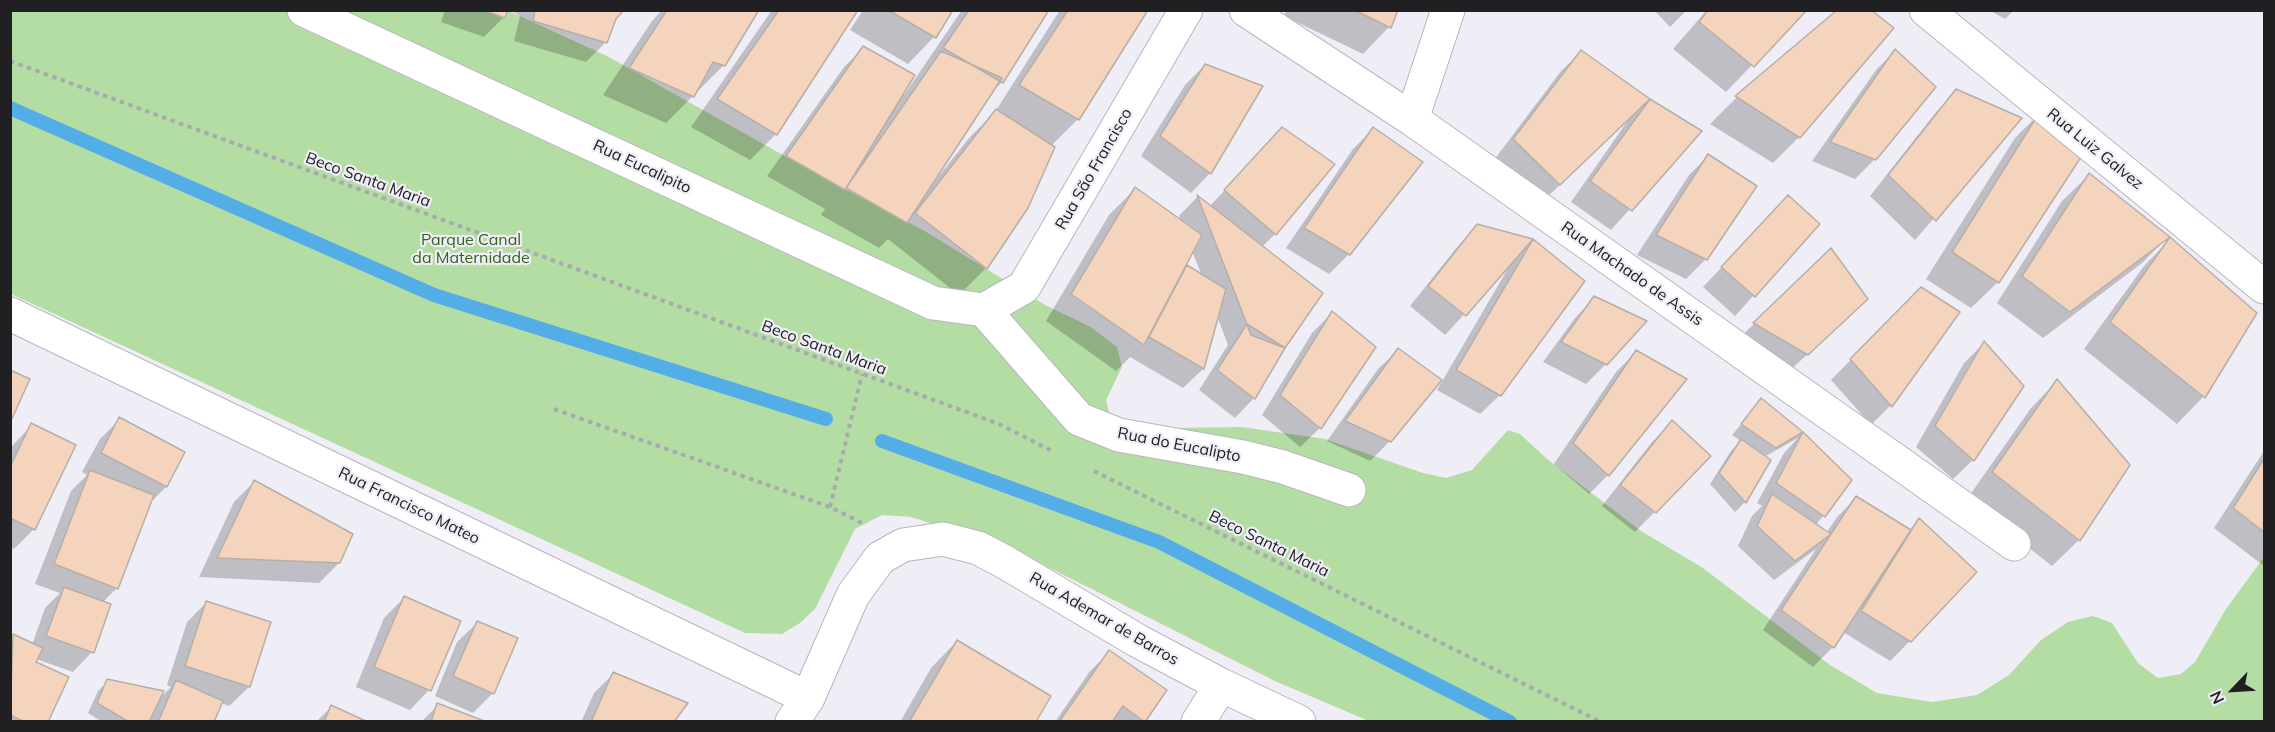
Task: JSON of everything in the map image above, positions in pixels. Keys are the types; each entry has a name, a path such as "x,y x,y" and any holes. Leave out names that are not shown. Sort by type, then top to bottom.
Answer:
{"street":[{"name":"Rua Eucalipito","path":"304,10 933,303 984,310"},
{"name":"Rua São Francisco","path":"984,310 1024,286 1186,10"},
{"name":"Rua Machado de Assis","path":"1246,10 1412,119 2014,544"},
{"path":"1412,119 1448,10"},
{"name":"Rua Luiz Galvez","path":"1926,10 2265,287"},
{"name":"Rua do Eucalipto","path":"984,310 1079,419 1119,435 1283,466 1349,490"},
{"name":"Rua Francisco Mateo","path":"10,314 800,710"},
{"name":"Rua Ademar de Barros","path":"903,544 943,539 978,548 1138,641 1221,685 1299,722"},
{"path":"800,710 853,596 880,558 903,544"},
{"path":"1198,722 1221,685"}],"path":[{"name":"Beco Santa Maria","path":"10,61 999,424 1063,456"},
{"path":"830,507 862,374"},
{"path":"554,409 830,507 903,544"},
{"name":"Beco Santa Maria","path":"1085,467 1601,722"}],"green space":[{"name":"Parque Canal da Maternidade","path":"11,11 509,11 609,57 829,181 923,230 1047,306 1091,327 1117,347 1122,367 1106,400 1110,415 1123,422 1173,428 1242,427 1325,439 1423,473 1446,478 1472,470 1508,430 1520,434 1546,458 1641,531 1703,568 1830,665 1877,693 1932,702 1977,695 2009,675 2041,640 2068,622 2093,616 2112,623 2138,663 2158,678 2181,674 2195,662 2226,609 2264,557 2264,721 1369,721 1277,682 1014,550 911,517 882,515 855,529 815,609 800,623 782,634 745,633 11,294"}],"building":[{"path":"483,10 508,10 505,18"},
{"path":"535,10 624,10 616,19 607,43 533,21"},
{"path":"667,10 759,10 725,66 713,62 694,97 629,68"},
{"path":"779,10 858,10 777,135 717,99"},
{"path":"888,10 953,10 936,38"},
{"path":"969,10 1049,10 1003,83 943,48"},
{"path":"1068,10 1148,10 1079,120 1019,85"},
{"path":"1354,10 1398,10 1391,28"},
{"path":"1708,10 1807,10 1754,67 1699,22"},
{"path":"1837,10 1871,10 1894,28 1800,138 1735,96"},
{"path":"863,46 915,75 845,190 786,156"},
{"path":"1895,49 1936,87 1876,160 1830,142"},
{"path":"1581,50 1650,99 1560,185 1513,139"},
{"path":"941,51 1002,78 907,223 846,188"},
{"path":"1205,64 1263,86 1211,174 1160,136"},
{"path":"1956,89 2022,118 1936,221 1888,175"},
{"path":"1650,99 1702,131 1632,211 1590,181"},
{"path":"996,109 1055,147 1028,208 987,269 915,213"},
{"path":"2041,110 2083,154 1999,283 1952,252"},
{"path":"1282,127 1335,164 1276,235 1224,190"},
{"path":"1373,127 1423,162 1350,255 1304,228"},
{"path":"1708,154 1757,186 1707,260 1656,235"},
{"path":"2089,173 2170,237 2070,312 2022,276"},
{"path":"1135,187 1202,235 1144,345 1071,294"},
{"path":"1197,195 1323,293 1285,348 1251,335"},
{"path":"1788,195 1820,224 1755,297 1721,267"},
{"path":"1477,224 1533,239 1466,316 1428,286"},
{"path":"2170,237 2257,313 2205,398 2110,322"},
{"path":"1533,239 1585,281 1501,396 1456,370"},
{"path":"1831,248 1868,299 1808,355 1753,323"},
{"path":"1187,265 1226,289 1204,369 1149,337"},
{"path":"1921,287 1960,312 1892,407 1850,359"},
{"path":"1594,296 1647,321 1607,365 1561,342"},
{"path":"1332,311 1376,347 1321,429 1280,395"},
{"path":"1247,324 1285,348 1255,399 1217,370"},
{"path":"1984,341 2024,386 1974,461 1935,426"},
{"path":"1398,348 1442,380 1391,442 1345,421"},
{"path":"1636,350 1687,379 1609,476 1573,443"},
{"path":"10,370 30,379 10,423"},
{"path":"2057,379 2130,465 2080,541 1992,472"},
{"path":"1761,398 1803,432 1776,448 1741,424"},
{"path":"119,417 185,452 167,487 101,453"},
{"path":"1672,420 1711,456 1656,513 1620,485"},
{"path":"31,423 76,445 35,530 10,518 10,467"},
{"path":"1803,432 1852,480 1825,517 1776,483"},
{"path":"1741,439 1771,460 1746,503 1719,473"},
{"path":"2264,459 2264,532 2233,508"},
{"path":"90,470 154,495 118,589 54,564"},
{"path":"254,480 353,534 340,563 217,558"},
{"path":"1772,494 1831,534 1795,561 1757,526"},
{"path":"1856,496 1911,530 1834,648 1781,610"},
{"path":"1919,518 1977,572 1911,642 1861,611"},
{"path":"64,587 111,604 94,653 46,636"},
{"path":"404,596 461,621 431,691 374,667"},
{"path":"206,601 271,622 250,687 185,666"},
{"path":"477,621 518,638 494,694 453,676"},
{"path":"13,634 43,648 36,662 69,677 48,722 25,722 10,715"},
{"path":"957,640 1051,696 1036,722 909,722"},
{"path":"1109,650 1167,690 1145,722 1123,706 1112,722 1059,722"},
{"path":"613,672 688,703 674,722 591,722"},
{"path":"107,679 164,691 149,722 129,722 97,703"},
{"path":"176,680 223,701 214,722 158,722"},
{"path":"437,703 487,722 431,722"},
{"path":"331,705 368,722 324,722"}],"waterway":[{"path":"10,108 434,295 826,419"},
{"path":"882,441 1159,542 1510,722"}]}
